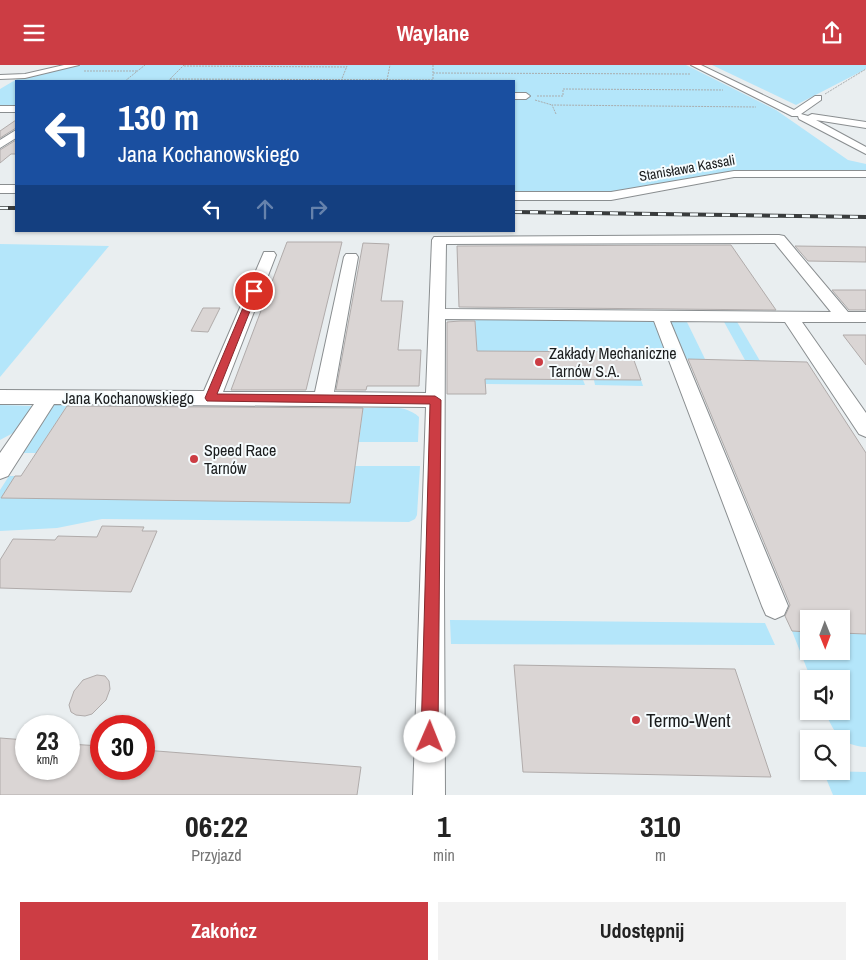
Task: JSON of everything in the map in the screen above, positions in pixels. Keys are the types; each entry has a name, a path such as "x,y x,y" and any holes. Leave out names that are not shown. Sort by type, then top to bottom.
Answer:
{"street":[{"path":"0,76 20,65"},
{"path":"0,76 25,76 75,65"},
{"path":"694,69 800,115 866,125"},
{"path":"515,96 527,96"},
{"path":"800,115 818,98"},
{"path":"0,109 15,109"},
{"path":"800,115 866,151"},
{"path":"0,145 15,134"},
{"name":"Stanisława Kassali","path":"515,196 611,196 734,174 866,175"},
{"path":"0,189 15,189"},
{"path":"429,795 436,314 439,240 779,239 844,317"},
{"path":"210,398 269,255"},
{"path":"323,399 351,257"},
{"path":"436,314 866,317"},
{"path":"660,316 775,607"},
{"path":"790,317 866,429"},
{"name":"Jana Kochanowskiego","path":"0,397 435,400"},
{"path":"0,470 9,444 49,397"}],"path":[{"path":"126,80 145,65"},
{"path":"170,79 184,65 347,66 341,80"},
{"path":"170,79 387,80 390,65"},
{"path":"433,65 433,80"},
{"path":"433,73 694,69"},
{"path":"818,98 866,69"},
{"path":"84,71 138,71"},
{"path":"527,96 563,96 563,89 726,90"},
{"path":"527,96 552,105 756,107"},
{"path":"552,105 556,114"}],"shaded area":[{"path":"79,65 686,65 776,110 848,160 866,164 866,173 737,172 626,192 585,195 515,194 515,80 15,80"},
{"path":"712,65 866,65 866,69 796,105"},
{"path":"15,80 15,107 0,107 0,89"},
{"path":"0,244 109,246 0,377"},
{"path":"475,318 656,318 672,353 477,351"},
{"path":"665,318 685,318 705,359 683,359"},
{"path":"723,320 736,320 760,361 745,360"},
{"path":"485,379 583,380 585,385 486,384"},
{"path":"594,380 641,380 643,386 595,385"},
{"path":"53,404 68,404 36,453 20,453"},
{"path":"0,405 33,406 13,433 0,440"},
{"path":"392,407 413,413 419,417 418,442 359,442 363,408"},
{"path":"355,466 420,466 417,515 415,519 409,522 102,519 57,528 0,531 0,490 9,476 15,476 1,498 350,502"},
{"path":"450,620 765,623 775,645 451,644"},
{"path":"792,631 800,631 800,651"},
{"path":"850,633 866,634 866,747 850,744 850,730 834,730 829,720 850,720 850,670 807,670 803,660 850,660"},
{"path":"850,772 866,772 866,795 833,795 827,780 850,780"}],"building":[{"path":"15,121 15,129 0,138 0,131"},
{"path":"15,141 15,154 11,154 0,163 0,150"},
{"path":"287,242 342,242 306,390 231,390"},
{"path":"363,243 389,244 381,301 403,301 398,350 421,350 419,386 367,386 366,390 336,390"},
{"path":"731,245 776,310 459,307 457,246"},
{"path":"795,246 866,247 866,262 808,261"},
{"path":"832,290 866,290 866,310 849,310"},
{"path":"203,308 220,308 208,332 191,331"},
{"name":"Zakłady Mechaniczne Tarnów S.A.","path":"475,321 477,351 631,352 641,380 485,379 486,394 447,394 447,322"},
{"path":"843,335 866,335 866,365"},
{"path":"688,359 807,362 866,453 866,634 850,633 850,610 800,610 800,631 792,631 785,616 790,605"},
{"name":"Speed Race Tarnów","path":"67,406 363,408 350,503 1,498 15,476 21,476"},
{"path":"102,526 144,527 142,531 157,531 131,592 0,588 0,560 13,539 55,540 58,536 97,537"},
{"name":"Termo-Went","path":"514,665 735,669 771,777 523,772"},
{"path":"97,675 105,676 109,681 110,689 106,700 92,714 85,716 76,715 71,712 69,705 74,691 83,680"},
{"path":"0,738 15,739 15,780 80,780 80,745 90,745 90,780 155,780 155,751 361,767 357,795 0,795"}],"railway":[{"path":"0,208 15,208"},
{"path":"515,212 866,217"}],"place":[{"name":"Zakłady Mechaniczne Tarnów S.A.","path":"539,362"},
{"name":"Speed Race Tarnów","path":"194,459"},
{"name":"Termo-Went","path":"636,720"}],"route":[{"path":"254,291 210,398 435,400 430,737"}]}
